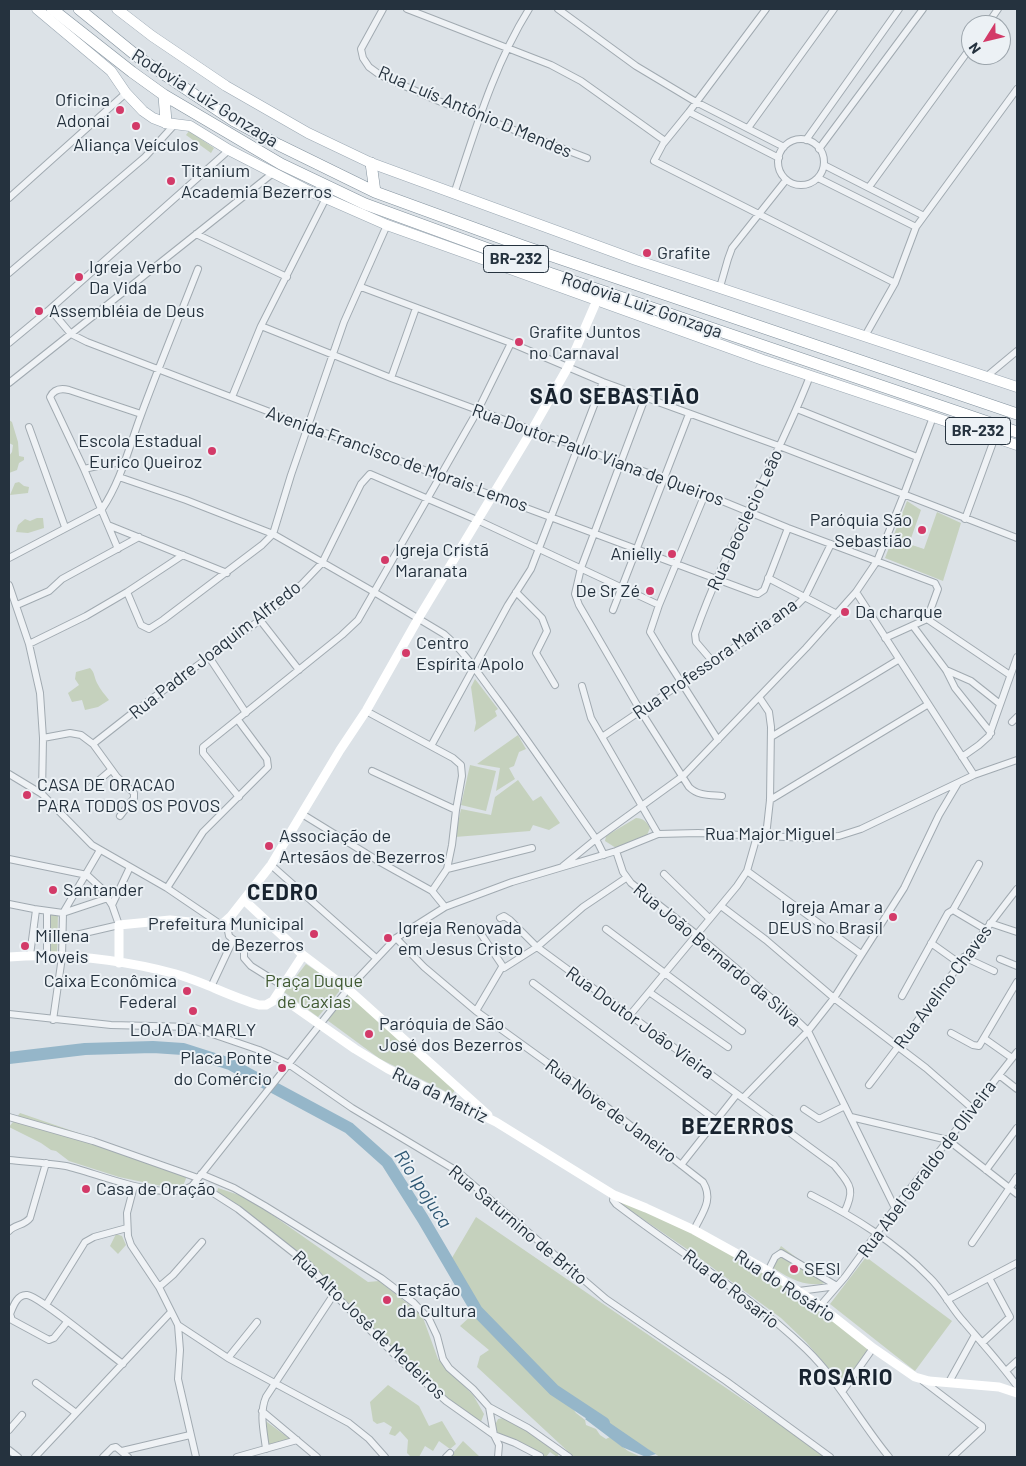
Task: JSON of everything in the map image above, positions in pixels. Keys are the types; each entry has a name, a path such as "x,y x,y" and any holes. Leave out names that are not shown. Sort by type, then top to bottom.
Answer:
{"highway":[{"name":"Rodovia Luiz Gonzaga","path":"52,9 124,67 164,95 257,151 366,204 552,274 1017,432"},
{"name":"Rodovia Luiz Gonzaga","path":"79,9 138,57 234,121 294,153 375,192 523,246 1017,414"},
{"path":"164,95 170,123"},
{"path":"371,163 375,192"}],"main road":[{"path":"37,9 111,71 126,93 143,112 153,118 190,126 229,150 273,173 387,225"},
{"path":"118,9 152,36 226,86 308,133 371,163"},
{"name":"BR-232","path":"371,163 636,260 1017,387"},
{"name":"BR-232","path":"387,225 810,376 1017,445"},
{"path":"119,963 119,925 170,920 223,923 244,900 271,865 340,750 366,711 418,619 532,430 568,367 597,300"},
{"name":"Rua da Matriz","path":"244,900 303,955 348,989 496,1122"},
{"path":"9,957 30,955 62,957 119,963 178,974 259,1005 266,1005 278,995 303,955"},
{"path":"278,995 318,1024"},
{"name":"Rua da Matriz","path":"318,1024 355,1050 388,1069 496,1122"},
{"name":"Rua do Rosário","path":"496,1122 614,1195 694,1230 768,1271 820,1306 874,1348 920,1379"},
{"path":"920,1379 999,1387 1017,1393"}],"street":[{"name":"Rua Luís Antônio D Mendes","path":"383,9 361,46 363,58 373,71 436,100 586,158"},
{"path":"407,9 551,65 582,82 665,141"},
{"path":"454,194 480,117 507,48 529,9"},
{"path":"558,9 636,66 696,102 784,147"},
{"path":"766,9 665,141 653,160 895,284"},
{"path":"748,128 834,9"},
{"path":"806,140 899,9"},
{"path":"820,149 923,9"},
{"path":"869,187 961,61"},
{"path":"865,336 895,284 916,227 1017,89"},
{"path":"9,198 126,93"},
{"path":"689,112 778,158"},
{"path":"9,273 145,156 170,123"},
{"path":"806,140 820,149 824,165 818,178 806,185 799,185 786,180 781,174 778,158 784,147 794,141 806,140"},
{"path":"9,342 50,309 229,150"},
{"path":"824,165 924,216"},
{"path":"9,383 273,173"},
{"path":"818,178 916,227"},
{"path":"720,287 730,253 758,214 786,180"},
{"path":"232,397 261,326 326,198"},
{"path":"127,592 139,621 144,628 149,629 227,573 262,546 273,534 288,484 344,322 387,225"},
{"path":"196,234 287,277"},
{"path":"9,558 102,509 112,493 119,476 141,414 198,269"},
{"path":"361,287 511,343 603,382 779,446 1017,538"},
{"path":"391,378 416,308"},
{"name":"Avenida Francisco de Morais Lemos","path":"50,309 71,334 87,342 309,427 754,593 762,592 768,578"},
{"name":"Rua Doutor Paulo Viana de Queiros","path":"261,326 391,378 705,494 788,528 935,583 938,589 927,619"},
{"path":"239,797 203,753 203,747 351,628 358,620 478,410 511,343"},
{"path":"987,376 1017,351"},
{"name":"Rua Deoclecio Leão","path":"713,662 695,639 698,628 747,511 797,409 810,376"},
{"path":"431,746 540,549 550,516 603,382"},
{"path":"118,549 84,469 51,402 51,394 64,389 141,414"},
{"path":"645,398 593,532 575,590 576,598 640,710 693,791 700,794 722,796"},
{"path":"797,409 917,457"},
{"path":"614,610 690,414"},
{"path":"560,868 596,839 683,776 856,592 877,561 933,417"},
{"path":"29,427 65,527"},
{"path":"965,519 995,437"},
{"path":"84,469 102,464 124,462"},
{"name":"Rua Padre Joaquim Alfredo","path":"93,744 260,620 302,584 322,563 361,484 367,476 374,475 428,498"},
{"path":"119,476 273,534 435,628 454,643 474,668 523,734 596,839 604,854"},
{"path":"705,494 675,563 650,632 718,740"},
{"path":"428,498 659,605"},
{"path":"108,525 227,573"},
{"path":"788,528 768,578 837,614"},
{"path":"17,605 49,591 62,579 139,537"},
{"name":"Rua Professora Maria ana","path":"602,737 786,613 805,597 831,544"},
{"path":"29,644 86,616 127,592 183,555"},
{"path":"9,585 29,644 40,693 43,738 42,794"},
{"path":"516,592 545,624 548,631 536,653 554,685"},
{"path":"856,592 927,705 974,775"},
{"path":"885,638 927,619 1010,675"},
{"path":"260,620 299,670"},
{"path":"913,626 946,670 954,688 989,736"},
{"path":"962,757 989,736 1017,657"},
{"path":"209,658 246,713"},
{"path":"771,737 898,660"},
{"path":"946,670 972,681 1000,704"},
{"path":"582,686 591,718 658,834"},
{"path":"759,697 769,712 771,737 770,800 766,836"},
{"path":"770,800 927,705"},
{"path":"366,711 453,758 461,765 462,776 447,869 432,891"},
{"path":"167,888 203,832 266,770 267,760 238,720"},
{"path":"43,738 76,734 93,744 111,770 134,795 134,798 120,816"},
{"name":"Rua Major Miguel","path":"348,989 396,938 445,907 512,882 616,851 658,834 698,833 808,838 839,836 862,829 974,775 1017,760"},
{"path":"91,787 111,770"},
{"path":"372,771 456,810"},
{"path":"9,774 42,794 85,839 100,850 167,888 223,923 229,936 244,948 244,958 251,966 283,986"},
{"path":"743,1098 808,1031 834,998 904,888 939,815 959,782"},
{"path":"302,814 380,862 432,891 445,907"},
{"path":"630,1015 721,906 747,871 757,836"},
{"path":"447,869 532,848"},
{"path":"53,1020 62,957 63,913 100,850"},
{"name":"Rua João Bernardo da Silva","path":"616,851 626,878 696,934 808,1031"},
{"path":"9,859 87,875 102,888 112,905 119,925 62,938"},
{"path":"902,996 948,913 953,910 979,864"},
{"path":"271,865 376,958"},
{"path":"112,905 130,867"},
{"path":"747,871 862,954"},
{"path":"664,874 710,918"},
{"path":"476,1011 502,967 537,947 583,907 626,878"},
{"name":"Rua Avelino Chaves","path":"869,1085 961,960 1017,889"},
{"path":"9,904 63,913 108,898"},
{"path":"721,906 766,940 834,998 898,1047 973,1109"},
{"path":"30,955 36,910"},
{"path":"953,910 985,929"},
{"path":"47,911 47,956"},
{"name":"Rua Doutor João Vieira","path":"500,918 504,916 510,920 537,947 834,1166 847,1180 851,1191 850,1201 844,1212"},
{"path":"990,923 1017,932"},
{"path":"477,928 502,967"},
{"path":"606,929 742,1031"},
{"name":"Rua Nove de Janeiro","path":"396,938 424,967 476,1011 585,1090 699,1179 706,1188 708,1200 694,1230"},
{"path":"211,987 233,940"},
{"path":"933,940 961,960 994,971"},
{"path":"1000,959 1017,966"},
{"path":"951,1033 977,1046 981,1045 1017,982"},
{"path":"533,983 717,1121"},
{"path":"9,1160 67,1167 134,1186 184,1191 192,1186 254,1109 279,1073 348,989"},
{"path":"648,992 728,1048"},
{"name":"Rua Saturnino de Brito","path":"9,1014 112,1025 192,1027 258,1050 287,1063 352,1108 458,1171 606,1299 726,1381 830,1457"},
{"path":"808,1031 895,1208"},
{"path":"985,1039 1012,1058"},
{"name":"Rua Abel Geraldo de Oliveira","path":"820,1306 1017,1052"},
{"path":"999,1075 1017,1089"},
{"path":"682,1165 737,1094"},
{"path":"804,1110 819,1119 845,1106"},
{"path":"9,1117 93,1141 200,1176 234,1188 265,1206 381,1278 414,1303 430,1319 446,1364 489,1407 528,1428 569,1457"},
{"path":"851,1117 948,1140 1017,1194"},
{"path":"986,1170 1017,1128"},
{"path":"9,1231 12,1227 24,1224 30,1218 46,1163"},
{"path":"972,1243 1017,1177"},
{"path":"134,1186 127,1213 127,1228 131,1245 159,1288 178,1325 180,1344 178,1379 196,1457"},
{"name":"Rua Alto José de Medeiros","path":"192,1186 213,1193 238,1209 309,1264 334,1294 400,1361 446,1401 494,1435 515,1442 540,1456"},
{"name":"Rua do Rosario","path":"614,1195 613,1200 616,1204 710,1271 780,1326 806,1350 842,1392 860,1420 889,1457"},
{"path":"811,1195 844,1212 877,1233 931,1278 1017,1386"},
{"path":"46,1305 85,1242 94,1237 127,1228"},
{"path":"159,1288 202,1242"},
{"name":"Rua do Rosario","path":"768,1271 775,1257 781,1254 837,1286"},
{"path":"947,1300 1017,1263"},
{"path":"982,1343 1010,1317 989,1278"},
{"path":"799,1292 837,1286"},
{"path":"266,1449 262,1411 266,1397 334,1294"},
{"path":"67,1322 54,1338 49,1340 12,1320 10,1314 15,1303 22,1296 28,1295 46,1305 123,1364"},
{"path":"36,1457 171,1312"},
{"path":"228,1358 257,1322"},
{"path":"178,1325 228,1358 349,1424 369,1439 385,1457"},
{"path":"949,1382 975,1335"},
{"path":"842,1392 874,1348"},
{"path":"1006,1371 1017,1361"},
{"path":"920,1379 982,1426 982,1429 952,1457"},
{"path":"36,1383 76,1413"},
{"path":"489,1407 494,1435 499,1445 498,1457"},
{"path":"262,1411 317,1457"},
{"path":"9,1430 22,1415"},
{"path":"103,1457 112,1448 120,1449 190,1435"},
{"path":"237,1457 297,1440"},
{"path":"120,1449 128,1457"},
{"path":"9,1450 18,1457"}],"green space":[{"path":"189,131 214,148 211,153 186,135"},
{"path":"9,420 12,422 18,442 19,456 24,457 24,460 19,463 17,470 9,473 9,456 13,445 9,443"},
{"path":"19,482 29,487 28,493 10,495 15,483"},
{"path":"907,501 921,510 909,544 924,549 937,512 961,523 943,581 885,558"},
{"path":"43,518 44,528 28,533 16,532 18,525 25,519 30,521"},
{"path":"90,668 98,685 109,700 98,707 85,710 82,700 72,702 68,693 79,685 75,679 76,672"},
{"path":"475,679 498,709 495,711 497,716 474,732 476,723 471,687"},
{"path":"518,735 526,749 519,752 514,766 509,768 515,779 496,791 500,768 477,764"},
{"path":"470,765 496,771 486,811 461,805"},
{"path":"518,780 533,801 541,796 560,823 549,830 533,825 530,831 455,837 461,809 491,815 495,797"},
{"path":"636,818 643,820 649,826 647,835 616,848 605,841 606,836"},
{"path":"49,913 58,913 57,954 49,953"},
{"name":"Praça Duque de Caxias","path":"306,964 342,988 318,1017 284,992"},
{"path":"349,995 454,1088 454,1092 451,1094 380,1059 327,1020 345,996"},
{"path":"20,1113 189,1171 183,1186 171,1188 119,1177 69,1161 56,1151 9,1127"},
{"path":"218,1188 248,1198 368,1282 379,1281 422,1315 438,1359 473,1395 484,1414 480,1424 399,1358 335,1291 314,1265 233,1202 217,1192"},
{"path":"618,1199 752,1261 870,1349 843,1385 806,1342 781,1318 694,1254 618,1202"},
{"path":"476,1217 827,1457 660,1457 574,1403 498,1332 449,1263"},
{"path":"116,1234 122,1236 126,1245 118,1254 110,1246"},
{"path":"781,1246 829,1282 821,1284 805,1283 791,1278 770,1266"},
{"path":"866,1257 952,1321 915,1371 830,1304"},
{"path":"473,1314 545,1388 570,1405 585,1420 586,1425 596,1429 606,1439 610,1437 628,1451 641,1457 574,1457 477,1367 480,1356 489,1350 460,1326"},
{"path":"388,1385 419,1406 429,1426 442,1421 456,1444 450,1449 439,1441 433,1451 425,1446 419,1457 411,1457 407,1453 408,1440 400,1431 395,1436 389,1434 392,1427 384,1422 377,1424 373,1421 370,1402"},
{"path":"503,1418 560,1452 557,1457 550,1452 546,1457 511,1438 497,1433 495,1425 498,1419"},
{"path":"263,1419 290,1439 267,1445"},
{"path":"463,1441 480,1457 454,1457 452,1454"}],"water":[{"path":"594,1412 656,1454 646,1457 622,1447 585,1419"}],"waterway":[{"name":"Rio Ipojuca","path":"9,1058 85,1049 153,1047 183,1049 230,1064 349,1128 387,1162 477,1311 554,1390 604,1423"}],"place":[{"name":"Oficina Adonai","path":"120,110"},
{"name":"Aliança Veículos","path":"136,126"},
{"name":"Titanium Academia Bezerros","path":"171,181"},
{"name":"Grafite","path":"647,253"},
{"name":"Igreja Verbo Da Vida","path":"79,277"},
{"name":"Assembléia de Deus","path":"39,311"},
{"name":"Grafite Juntos no Carnaval","path":"519,342"},
{"name":"Escola Estadual Eurico Queiroz","path":"212,451"},
{"name":"Paróquia São Sebastião","path":"922,530"},
{"name":"Anielly","path":"672,554"},
{"name":"Igreja Cristã Maranata","path":"385,560"},
{"name":"De Sr Zé","path":"650,591"},
{"name":"Da charque","path":"845,612"},
{"name":"Centro Espírita Apolo","path":"406,653"},
{"name":"CASA DE ORACAO PARA TODOS OS POVOS","path":"27,795"},
{"name":"Associação de Artesãos de Bezerros","path":"269,846"},
{"name":"Santander","path":"53,890"},
{"name":"Igreja Amar a DEUS no Brasil","path":"893,917"},
{"name":"Prefeitura Municipal de Bezerros","path":"314,934"},
{"name":"Igreja Renovada em Jesus Cristo","path":"388,938"},
{"name":"Millena Moveis","path":"25,946"},
{"name":"Caixa Econômica Federal","path":"187,991"},
{"name":"LOJA DA MARLY","path":"193,1011"},
{"name":"Paróquia de São José dos Bezerros","path":"369,1034"},
{"name":"Placa Ponte do Comércio","path":"282,1068"},
{"name":"Casa de Oração","path":"86,1189"},
{"name":"SESI","path":"794,1269"},
{"name":"Estação da Cultura","path":"387,1300"}],"district":[{"name":"SÃO SEBASTIÃO","path":"615,397"},
{"name":"CEDRO","path":"283,893"},
{"name":"BEZERROS","path":"738,1127"},
{"name":"ROSARIO","path":"846,1378"}]}
